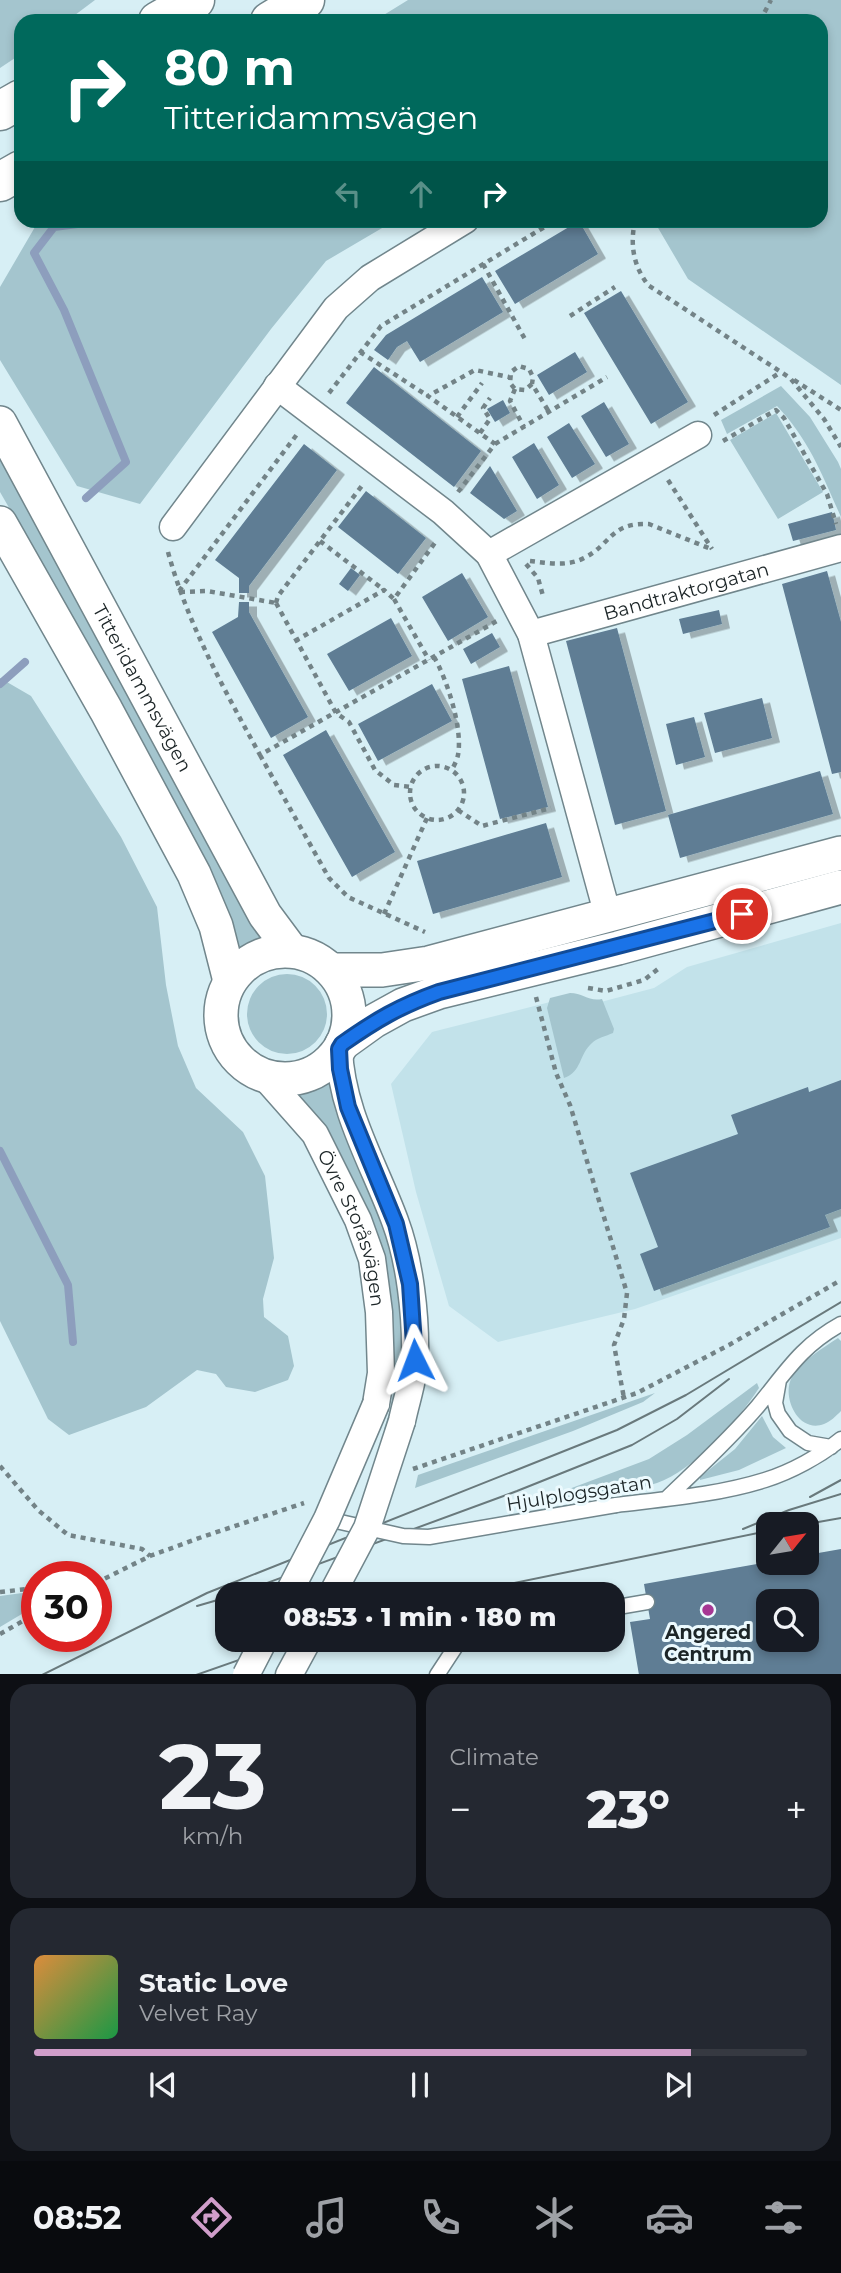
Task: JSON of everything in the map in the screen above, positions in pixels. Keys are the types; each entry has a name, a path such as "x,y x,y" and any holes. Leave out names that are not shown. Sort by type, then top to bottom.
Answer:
{"highway":[{"path":"170,14 195,0"},
{"path":"282,14 305,0"}],"street":[{"path":"173,527 336,308 370,278 452,228"},
{"path":"277,386 443,512 489,554 531,634 608,916"},
{"name":"Titteridammsvägen","path":"0,423 265,915 292,950"},
{"path":"489,554 698,435"},
{"path":"0,523 106,710 194,874 216,926 230,981"},
{"name":"Bandtraktorgatan","path":"531,634 839,538"},
{"path":"332,970 382,970 429,964 841,853"},
{"path":"341,1047 348,1030 347,998 332,970 320,960 292,950 268,952 246,963 230,981 223,998 221,1016 224,1035 232,1052 246,1065 262,1074 288,1078 314,1073 374,1021 393,1010 439,992 618,948 841,887"},
{"name":"Övre Storåsvägen","path":"338,1582 367,1528 402,1421 415,1360 410,1284 396,1224 348,1107 340,1069 341,1047"},
{"name":"Övre Storåsvägen","path":"262,1074 315,1133 363,1233 372,1259 379,1312 381,1373 376,1404 327,1518 294,1582"},
{"path":"247,1674 258,1652"},
{"path":"290,1674 301,1652"}],"lane":[{"path":"667,1498 757,1406 780,1375 822,1334 841,1324"},
{"path":"780,1375 775,1403 778,1414 790,1431 808,1443 836,1443 841,1432"},
{"name":"Hjulplogsgatan","path":"327,1518 403,1536 429,1537 766,1480 836,1443"},
{"path":"625,1606 647,1602"},
{"path":"438,1674 452,1652"}],"path":[{"path":"179,592 381,326 543,228"},
{"path":"635,228 634,255 638,272 648,285 841,410"},
{"path":"483,264 526,341"},
{"path":"570,316 615,287"},
{"path":"360,352 495,444"},
{"path":"532,384 525,390 515,389 509,377 514,368 525,367 533,374 532,384 549,412"},
{"path":"428,396 475,370 509,377"},
{"path":"782,372 713,416 698,435 723,441 776,410 784,418 827,494 839,538"},
{"path":"443,512 495,444 607,377"},
{"path":"790,378 824,419 841,447"},
{"path":"457,417 482,383"},
{"path":"515,389 510,401 524,427"},
{"path":"480,433 490,419 483,408 490,398"},
{"path":"354,474 365,482 278,596 276,603 336,713 349,722 376,770 394,785 412,787"},
{"path":"666,475 718,559"},
{"path":"523,560 559,564 573,562 593,552 613,533 639,523 649,524 711,549"},
{"path":"173,527 168,551 179,592 209,660 330,878 348,897 430,934"},
{"path":"394,599 439,537 447,544"},
{"path":"320,541 394,599 431,658 447,691 459,733 458,756 451,771"},
{"path":"295,640 384,590"},
{"path":"179,592 207,591 276,603"},
{"path":"260,755 519,609"},
{"path":"489,610 501,632"},
{"path":"434,767 451,771 463,785 464,793 458,810 444,820 427,818 414,807 411,799 412,787 418,775 434,767"},
{"path":"458,810 482,827 556,806"},
{"path":"384,914 427,818"},
{"path":"581,986 606,991"},
{"path":"523,999 547,993"},
{"path":"536,996 556,1073 570,1105 627,1293 624,1319 614,1345 624,1398"},
{"path":"436,1462 624,1398 668,1378 841,1280"},
{"path":"0,1466 38,1510 68,1535 142,1549 150,1556"},
{"path":"112,1575 150,1556 202,1536 295,1506"},
{"path":"0,1592 21,1590"},
{"path":"0,1634 21,1622"}],"shaded area":[{"path":"0,0 95,0 76,14 14,14 14,59 0,68"},
{"path":"408,0 841,0 841,385 688,279 658,228 828,228 828,14 385,14"},
{"path":"34,228 382,228 326,261 271,329 140,504 77,486 0,360 0,287"},
{"path":"781,386 810,417 838,462 841,469 841,517 807,445 777,406 727,434 721,420"},
{"path":"776,413 823,492 778,519 730,440"},
{"path":"0,460 95,624 266,942 240,952 79,629 0,492"},
{"path":"0,678 31,696 121,837 157,907 166,985 178,1046 196,1088 243,1132 265,1176 274,1258 263,1299 264,1317 288,1336 294,1366 288,1380 255,1392 226,1387 216,1374 197,1370 146,1407 69,1435 48,1419 0,1321"},
{"path":"841,923 841,1238 635,1309 498,1342 449,1306 416,1192 391,1084 432,1032 554,1001 597,1003 654,988 687,967"},
{"path":"287,974 302,977 315,986 324,999 327,1014 324,1029 315,1042 302,1051 287,1054 272,1051 259,1042 250,1029 247,1014 250,999 259,986 272,977"},
{"path":"570,993 602,999 614,1029 613,1033 592,1043 574,1072 564,1078 547,1008 550,998"},
{"path":"330,1074 397,1255 404,1359 389,1430 384,1429 394,1386 389,1311 290,1089 317,1082"},
{"path":"838,1338 841,1341 841,1411 824,1424 806,1424 790,1403 789,1385 796,1371 807,1360"},
{"path":"757,1383 759,1388 727,1429 700,1456 671,1477 617,1493 550,1503 545,1501 569,1489 649,1459 687,1435"},
{"path":"655,1393 643,1402 573,1431 415,1488 418,1475"},
{"path":"762,1416 773,1437 786,1448 739,1470 700,1480 700,1477 735,1449"},
{"path":"21,1593 21,1615 0,1627 0,1596"}],"building":[{"path":"567,228 583,228 598,254 515,304 495,271"},
{"path":"482,277 503,312 420,362 407,341 397,347 388,360 374,350 386,335"},
{"path":"621,291 688,402 651,424 584,313"},
{"path":"575,352 587,372 549,395 537,375"},
{"path":"374,367 481,451 454,487 346,403"},
{"path":"503,400 510,413 495,422 487,409"},
{"path":"604,402 629,444 606,457 581,416"},
{"path":"569,423 595,464 572,478 547,437"},
{"path":"534,443 559,485 537,499 512,457"},
{"path":"304,444 337,470 249,586 249,593 239,593 239,578 215,560"},
{"path":"490,466 517,511 504,519 470,493"},
{"path":"366,491 426,538 398,574 338,527"},
{"path":"832,512 836,530 793,541 788,524"},
{"path":"351,568 360,575 348,591 339,584"},
{"path":"827,571 841,622 841,772 832,774 782,584"},
{"path":"462,573 488,617 448,641 422,597"},
{"path":"239,602 249,602 249,612 308,717 271,738 212,632 238,617"},
{"path":"719,610 722,624 683,634 679,619"},
{"path":"391,618 412,656 349,691 327,654"},
{"path":"617,628 666,811 615,825 566,641"},
{"path":"492,633 500,647 471,664 463,649"},
{"path":"509,666 548,807 500,819 462,679"},
{"path":"432,684 452,721 378,761 358,724"},
{"path":"762,698 772,738 715,753 704,713"},
{"path":"694,717 705,757 676,765 666,724"},
{"path":"326,730 395,852 352,877 283,755"},
{"path":"820,771 833,814 680,858 668,815"},
{"path":"546,823 562,877 433,914 417,861"},
{"path":"841,1080 841,1209 825,1215 830,1227 654,1291 640,1254 658,1247 630,1173 738,1134 731,1115 808,1087 809,1092"},
{"name":"Angered Centrum","path":"841,1549 841,1674 639,1674 630,1622 650,1619 644,1584 756,1564 756,1575 819,1575 819,1553"}],"waterway":[{"path":"53,228 34,253 64,310 126,462 86,498"},
{"path":"0,684 25,662"},
{"path":"0,1151 68,1285 73,1342"}],"tram line":[{"path":"44,1674 207,1593 617,1430 686,1395 841,1302"},
{"path":"270,1582 517,1491 632,1445 677,1419 729,1379"},
{"path":"810,1497 841,1480"},
{"path":"743,1529 789,1510 841,1494"},
{"path":"819,1522 841,1518"},
{"path":"519,1582 756,1533"},
{"path":"197,1606 215,1601"},
{"path":"199,1674 262,1652"}],"place":[{"name":"Angered Centrum","path":"708,1610"}],"route":[{"path":"415,1360 410,1284 396,1224 348,1107 340,1069 339,1049 342,1044 374,1021 403,1005 439,992 742,914"}]}
